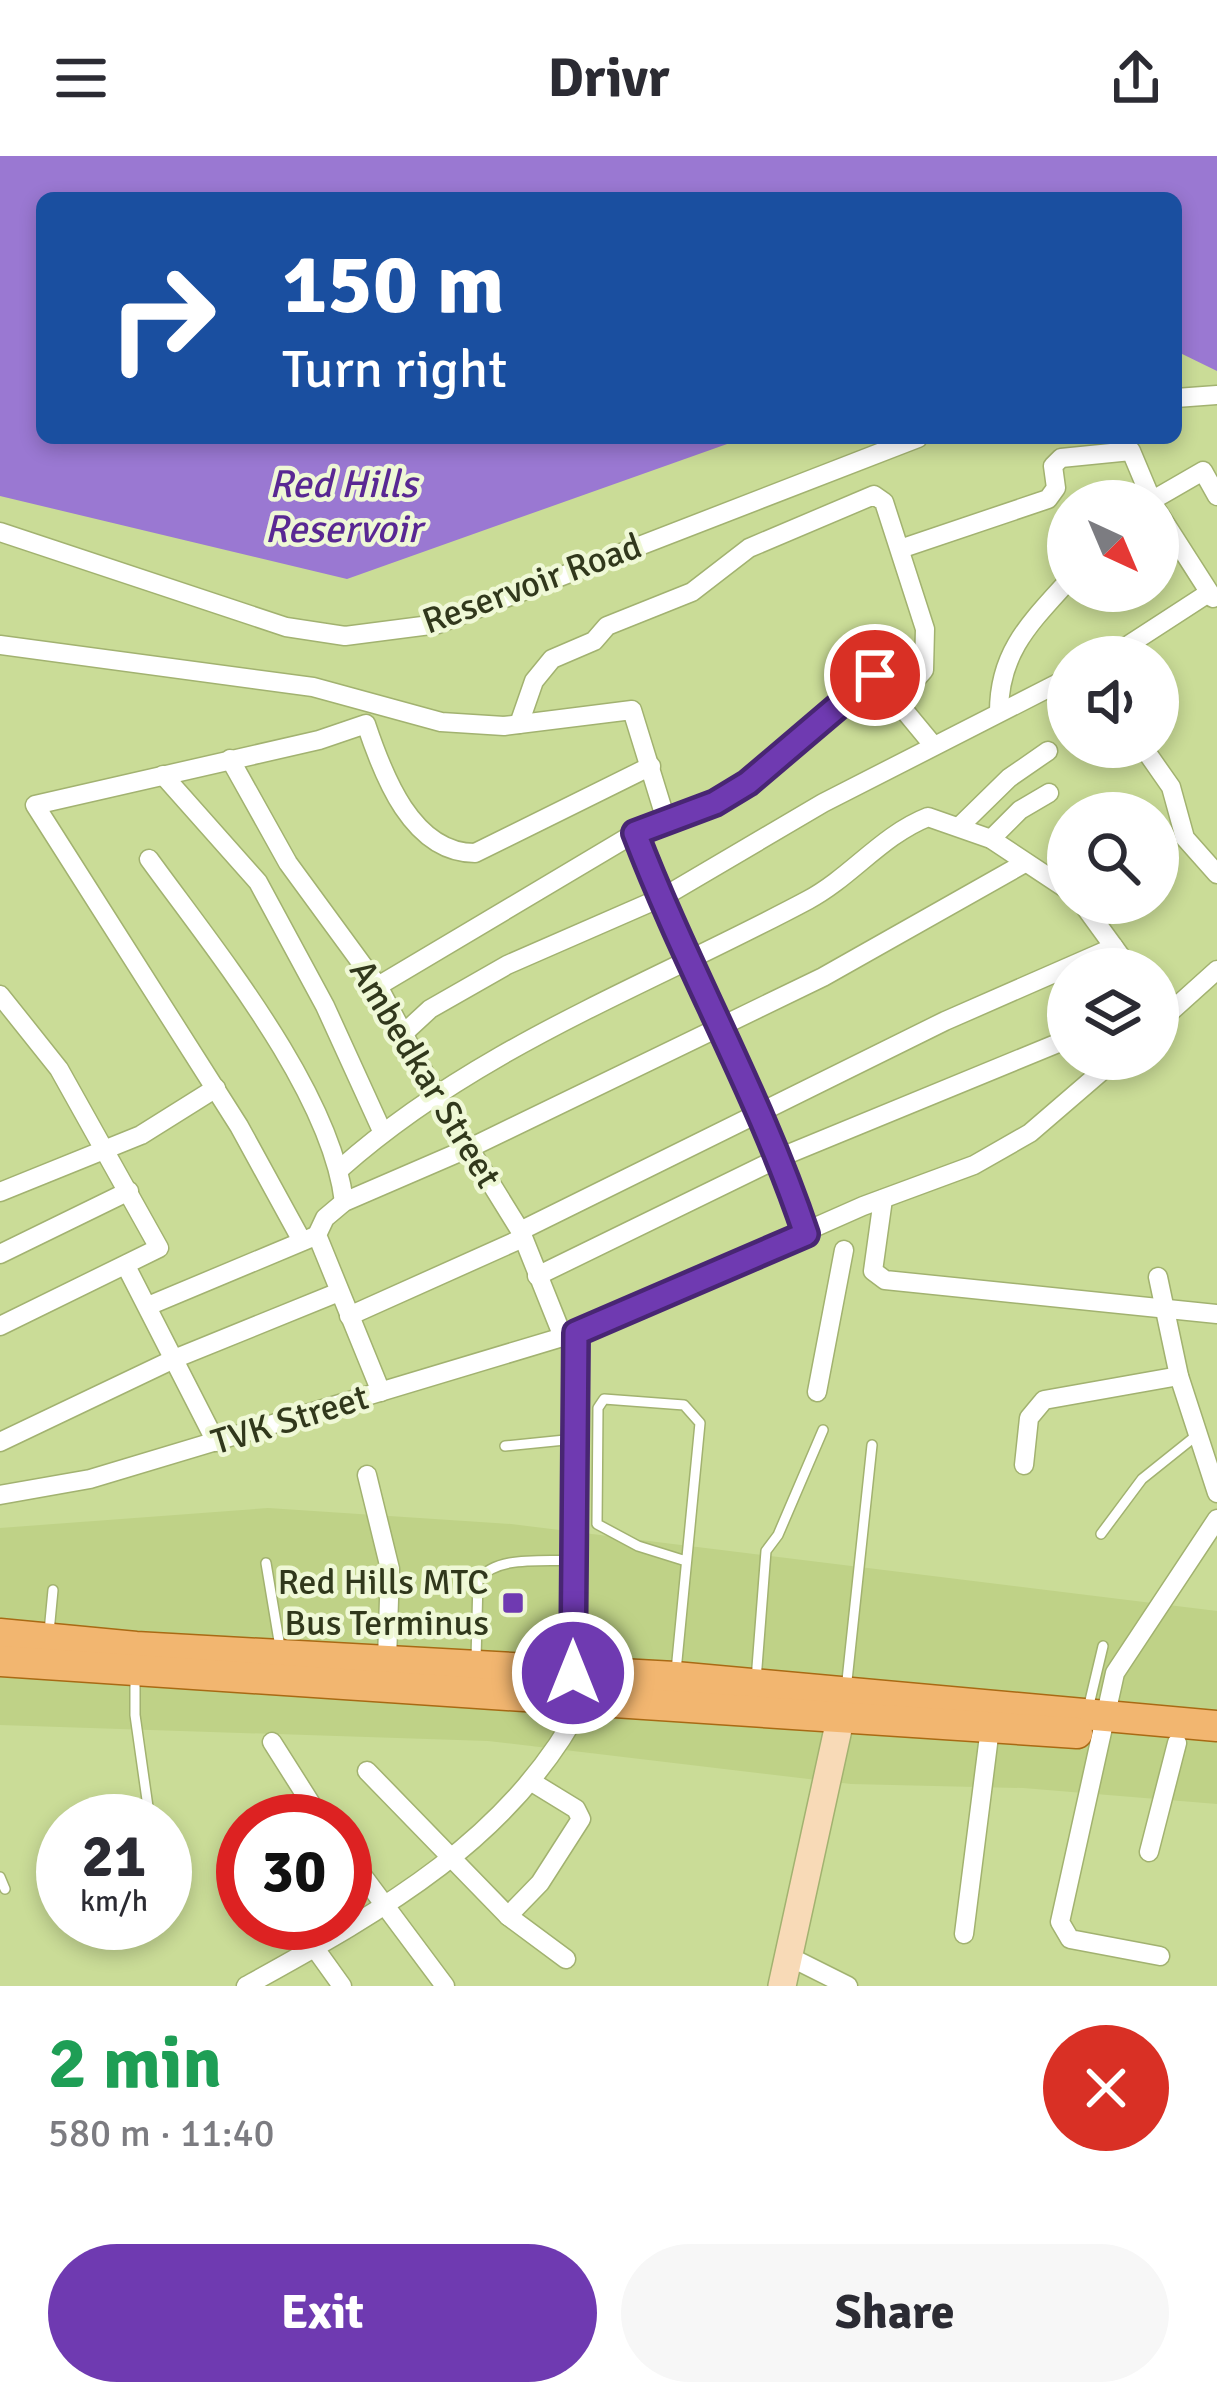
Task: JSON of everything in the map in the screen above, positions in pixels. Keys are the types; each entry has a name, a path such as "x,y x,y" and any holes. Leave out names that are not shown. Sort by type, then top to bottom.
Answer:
{"main road":[{"path":"0,1634 47,1652 135,1673 578,1688 1217,1726"},
{"path":"0,1660 47,1652 281,1652 476,1664 578,1688 675,1677 756,1685 844,1707 990,1728 1096,1721 1177,1743 1217,1745"}],"street":[{"path":"1182,398 1217,395"},
{"name":"Reservoir Road","path":"0,532 286,627 345,636 391,634 437,624 902,444"},
{"path":"1055,480 1053,466 1061,458 1131,451 1143,480"},
{"path":"1179,485 1203,471 1217,496"},
{"path":"519,724 534,681 552,659 593,641 607,626 692,592 749,548 874,495 884,502 925,629 924,670 897,700"},
{"path":"900,549 1047,499"},
{"path":"1146,636 1212,597 1179,545"},
{"path":"999,712 999,679 1009,650 1047,606"},
{"path":"0,645 314,686 441,722 519,724 632,710 666,820"},
{"path":"378,986 635,833 715,803 748,783 875,675 933,745"},
{"path":"403,1034 430,1009 507,965 665,896 733,853 1047,688"},
{"path":"381,1392 339,1292 309,1238 35,805 366,724 393,792 422,829 452,853 476,853 651,766"},
{"path":"961,825 1009,778 1047,752"},
{"name":"Ambedkar Street","path":"230,759 288,863 378,986 435,1093 521,1234 537,1276 570,1335"},
{"path":"1158,768 1172,787 1185,838 1217,874"},
{"path":"163,775 258,882 325,1006 382,1131"},
{"path":"991,839 1020,810 1047,794"},
{"path":"340,1168 382,1131 487,1060 826,890 908,825 928,817 961,825 991,839 1047,878"},
{"path":"635,833 717,1026 781,1157 806,1234"},
{"path":"149,859 262,1015 321,1121 340,1168 344,1202"},
{"path":"148,1306 309,1238 344,1202 469,1148 896,939 1023,864"},
{"path":"349,1316 758,1112 1114,947 1097,924"},
{"path":"1179,1000 1217,970"},
{"path":"0,994 59,1070 159,1247 128,1268 0,1326"},
{"path":"537,1276 781,1157 1047,1048"},
{"name":"TVK Street","path":"0,1495 90,1479 570,1335 883,1199 974,1165 1030,1133 1092,1080"},
{"path":"0,1192 107,1150 216,1088"},
{"path":"0,1254 129,1191"},
{"path":"874,1271 883,1199"},
{"path":"826,1224 844,1250 885,1280 1217,1314"},
{"path":"818,1392 844,1250"},
{"path":"128,1268 216,1442"},
{"path":"1158,1277 1179,1376 1217,1493"},
{"path":"0,1442 174,1359 339,1292"},
{"path":"372,1914 452,1862 532,1782 578,1688 570,1335"},
{"path":"1024,1465 1029,1418 1044,1400 1179,1376"},
{"path":"367,1475 390,1569 386,1660"},
{"path":"1160,1957 1070,1939 1060,1922 1096,1721 1115,1673 1217,1519"},
{"path":"782,1986 844,1707"},
{"path":"964,1934 990,1728"},
{"path":"272,1742 305,1794"},
{"path":"1149,1852 1177,1743"},
{"path":"367,1771 508,1916 566,1959"},
{"path":"508,1916 541,1883 581,1819 576,1809 532,1782"},
{"path":"372,1888 445,1986"},
{"path":"246,1986 276,1979 310,1950"},
{"path":"316,1950 342,1986"},
{"path":"788,1957 848,1986"}],"lane":[{"path":"675,1677 700,1432 695,1414 684,1405 604,1400 598,1408 597,1524 638,1546 686,1561"},
{"path":"756,1685 766,1551 778,1535 823,1430"},
{"path":"1101,1534 1142,1479 1197,1435"},
{"path":"505,1446 575,1439"},
{"path":"844,1707 872,1445"},
{"path":"476,1664 478,1580 483,1573 501,1564 572,1559"},
{"path":"266,1563 281,1652"},
{"path":"47,1652 53,1590"},
{"path":"1096,1721 1103,1646"},
{"path":"135,1673 135,1715 146,1794"},
{"path":"0,1876 5,1889"}],"shaded area":[{"path":"268,1508 511,1524 1217,1611 1217,1804 1023,1788 851,1784 488,1741 0,1725 0,1528"}],"water":[{"name":"Red Hills Reservoir","path":"0,156 1217,156 1217,371 1182,354 1182,192 36,192 36,444 727,444 347,579 0,496"}],"place":[{"name":"Red Hills MTC Bus Terminus","path":"513,1603"}],"route":[{"path":"573,1673 576,1333 806,1234 781,1157 717,1026 635,833 715,803 748,783 875,675"}]}
